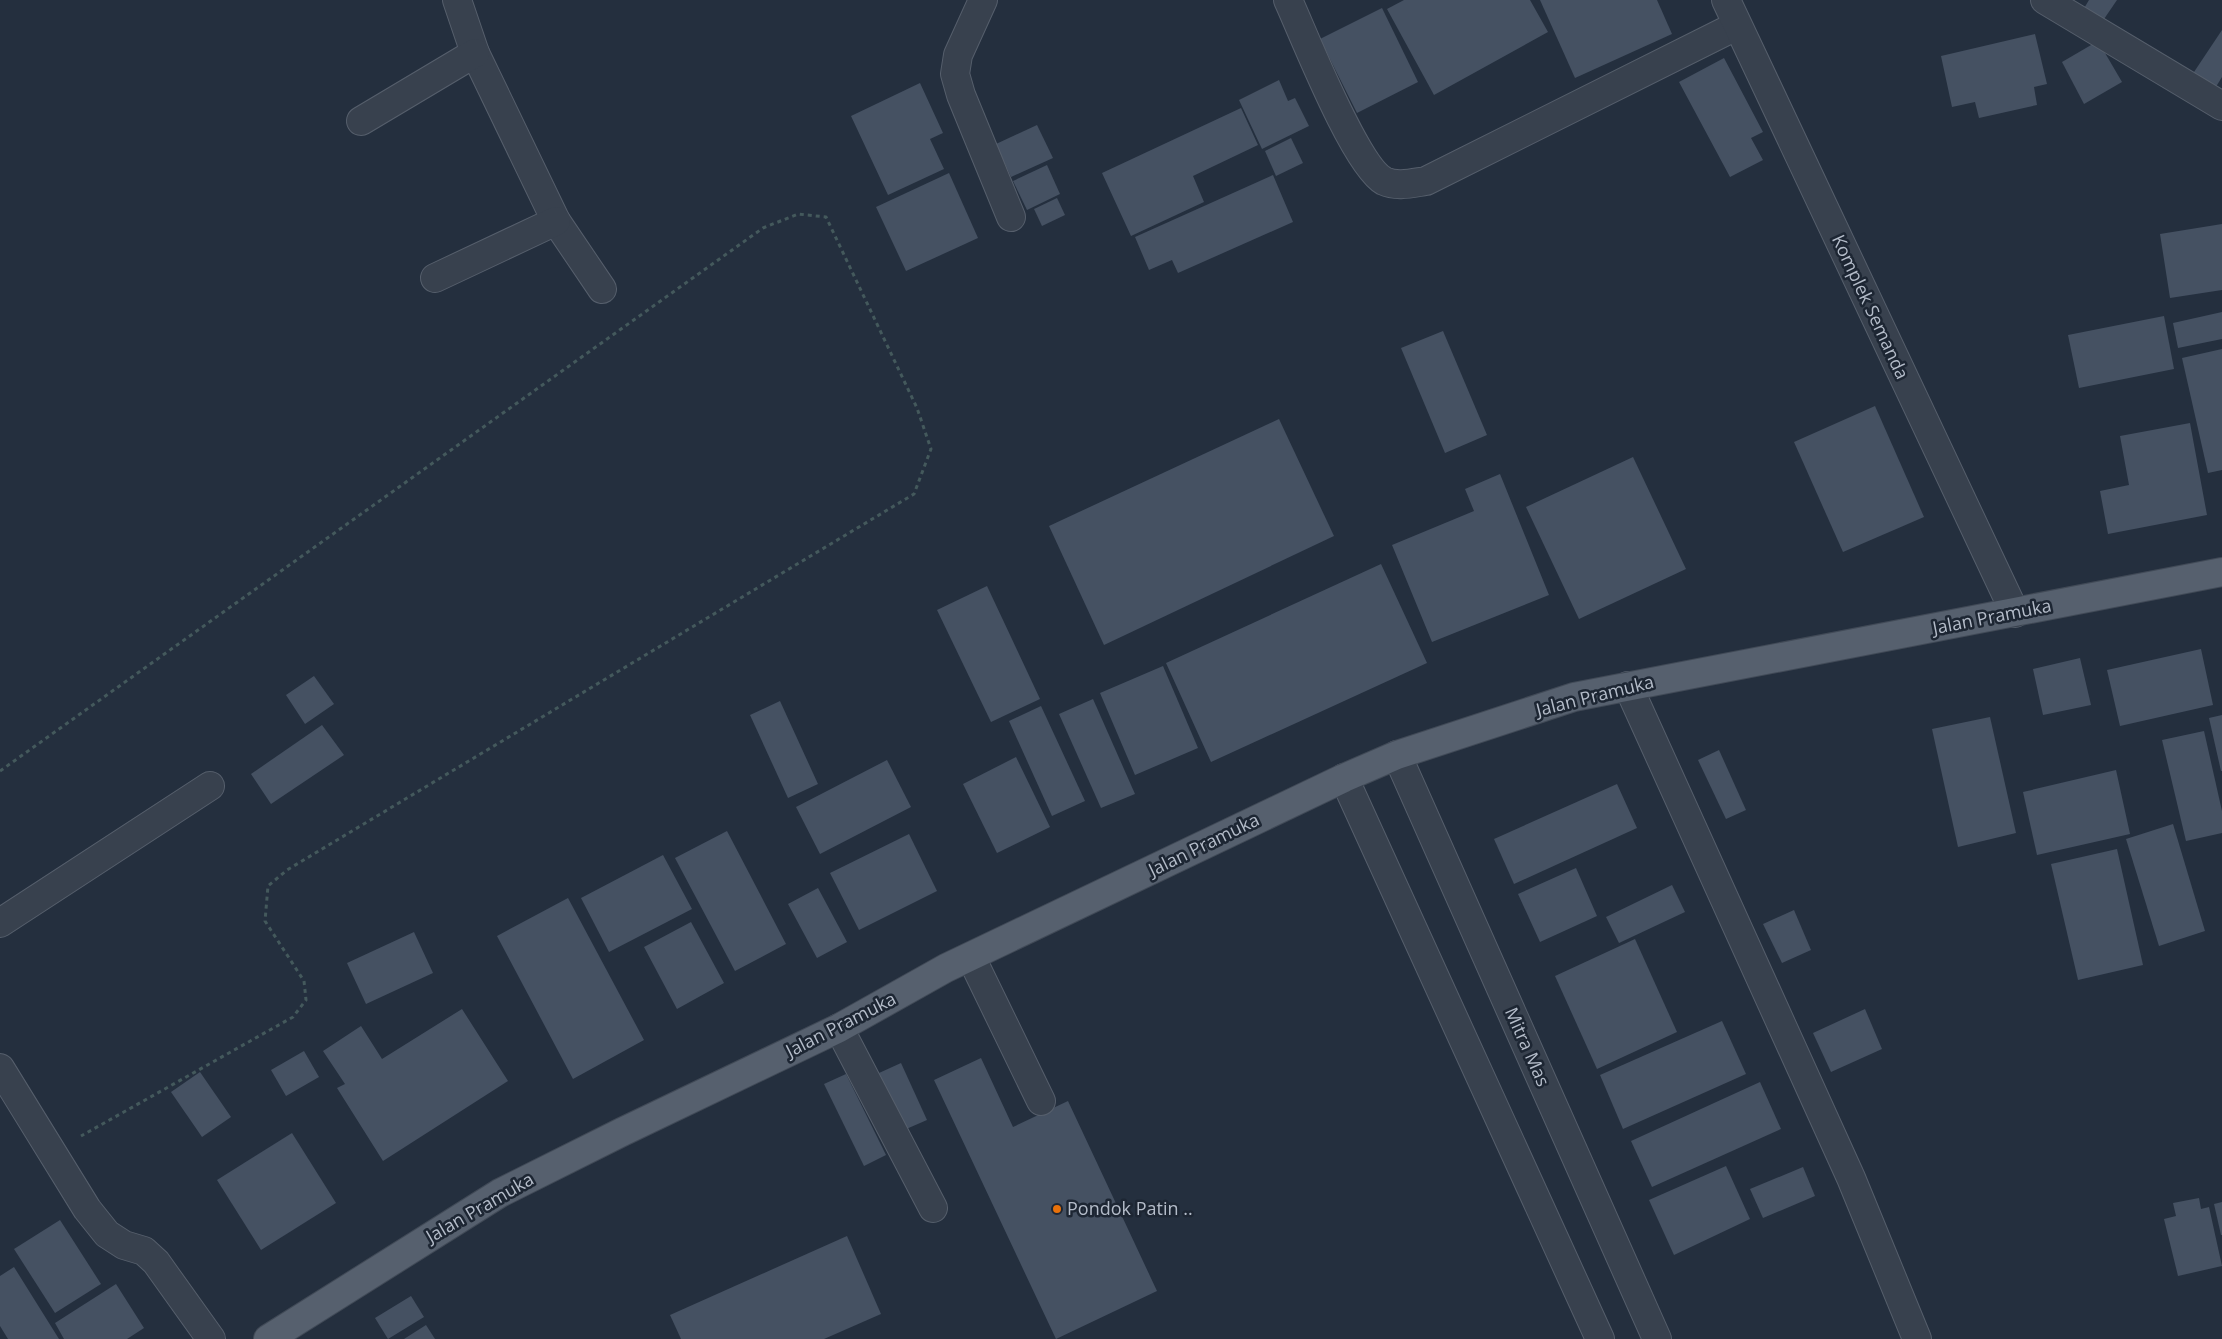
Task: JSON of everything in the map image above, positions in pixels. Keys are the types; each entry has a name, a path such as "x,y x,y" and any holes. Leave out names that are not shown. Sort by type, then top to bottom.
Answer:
{"main road":[{"name":"Jalan Pramuka","path":"268,1339 500,1193 839,1028 971,957 1344,778 1397,756 1574,697 2222,572"}],"street":[{"path":"457,0 475,53 556,221 602,289"},
{"path":"983,0 958,55 955,74 961,95 1011,217"},
{"path":"1288,0 1340,114 1365,162 1382,180 1394,185 1426,181 1736,26"},
{"name":"Komplek Semanda","path":"1726,0 1736,26 2016,612"},
{"path":"2046,0 2222,106"},
{"path":"361,121 475,53"},
{"path":"435,278 556,221"},
{"path":"1628,686 1851,1178 1916,1339"},
{"name":"Mitra Mas","path":"1397,756 1657,1339"},
{"path":"1344,778 1600,1339"},
{"path":"0,923 210,786"},
{"path":"971,957 1041,1101"},
{"path":"839,1028 933,1208"},
{"path":"0,1068 87,1209 107,1234 124,1245 144,1252 156,1262 211,1339"}],"path":[{"path":"0,771 762,228 798,214 826,217 917,408 931,449 914,494 287,870 268,886 265,921 304,981 306,1000 293,1017 52,1152"}],"building":[{"path":"1404,0 1530,0 1548,32 1434,95 1387,9"},
{"path":"1540,0 1657,0 1672,34 1575,78"},
{"path":"2089,0 2117,0 2102,22 2083,10"},
{"path":"1382,8 1418,82 1357,113 1320,39"},
{"path":"2222,30 2222,77 2214,90 2192,75"},
{"path":"2035,34 2047,84 2034,87 2037,105 1979,118 1975,102 1952,107 1941,56"},
{"path":"2098,41 2122,82 2084,104 2062,62"},
{"path":"1724,58 1763,132 1751,138 1763,160 1730,177 1679,82"},
{"path":"1279,80 1288,101 1295,98 1309,126 1262,149 1239,100"},
{"path":"920,83 943,133 930,139 944,169 888,195 851,116"},
{"path":"1241,108 1258,145 1193,176 1204,202 1131,236 1102,173"},
{"path":"1037,125 1053,158 1011,177 996,144"},
{"path":"1291,138 1303,163 1276,176 1265,151"},
{"path":"1047,165 1060,194 1027,210 1013,181"},
{"path":"949,173 978,238 906,271 876,207"},
{"path":"1273,175 1293,222 1178,273 1172,260 1149,270 1135,237"},
{"path":"1057,198 1065,215 1042,226 1034,209"},
{"path":"2222,224 2222,290 2170,298 2160,234"},
{"path":"2222,312 2222,339 2178,348 2173,323"},
{"path":"2164,316 2174,369 2079,388 2068,335"},
{"path":"1443,331 1487,435 1445,453 1401,348"},
{"path":"2222,349 2222,470 2208,473 2182,358"},
{"path":"1875,406 1924,517 1843,552 1794,442"},
{"path":"1279,419 1334,536 1104,645 1049,526"},
{"path":"2190,423 2207,515 2108,534 2100,491 2129,485 2120,436"},
{"path":"1633,457 1686,569 1579,619 1526,507"},
{"path":"1500,474 1549,595 1432,642 1392,545 1474,511 1465,489"},
{"path":"1381,564 1427,663 1211,762 1166,663"},
{"path":"987,586 1040,699 991,722 937,610"},
{"path":"2201,649 2213,705 2120,726 2107,670"},
{"path":"2080,658 2091,705 2043,715 2033,669"},
{"path":"1163,666 1198,748 1135,775 1100,693"},
{"path":"314,676 334,704 305,724 286,695"},
{"path":"1093,699 1135,794 1101,808 1059,714"},
{"path":"780,701 818,784 788,798 750,715"},
{"path":"1041,706 1085,801 1052,816 1009,721"},
{"path":"2222,715 2222,771 2221,771 2209,718"},
{"path":"1990,717 2016,833 1958,847 1932,729"},
{"path":"322,725 344,755 271,804 251,774"},
{"path":"2204,731 2222,811 2222,833 2186,841 2162,740"},
{"path":"1719,750 1746,810 1726,819 1698,760"},
{"path":"1016,757 1050,827 997,853 963,784"},
{"path":"887,760 911,807 820,854 796,807"},
{"path":"2116,770 2130,834 2037,855 2023,792"},
{"path":"1617,784 1637,828 1514,884 1494,839"},
{"path":"2173,824 2205,931 2159,946 2126,839"},
{"path":"727,831 786,944 735,971 675,858"},
{"path":"909,834 937,891 859,930 830,873"},
{"path":"2117,849 2143,965 2078,980 2051,864"},
{"path":"663,855 692,909 609,952 581,898"},
{"path":"1576,868 1597,916 1540,942 1518,894"},
{"path":"1672,885 1685,912 1619,943 1606,917"},
{"path":"818,888 847,942 817,958 788,904"},
{"path":"568,898 644,1040 573,1079 497,936"},
{"path":"1794,910 1811,950 1782,963 1763,924"},
{"path":"691,922 724,983 677,1009 644,947"},
{"path":"414,932 433,973 366,1004 347,963"},
{"path":"1635,939 1677,1032 1597,1069 1555,976"},
{"path":"462,1009 508,1081 383,1161 337,1088 345,1084 323,1051 361,1026 382,1059"},
{"path":"1865,1009 1882,1049 1831,1072 1813,1033"},
{"path":"1722,1021 1746,1074 1623,1129 1600,1075"},
{"path":"304,1051 319,1077 286,1096 271,1070"},
{"name":"Pondok Patin ..","path":"981,1058 1013,1127 1068,1101 1157,1291 1056,1339 934,1080"},
{"path":"901,1063 927,1120 904,1130 879,1073"},
{"path":"200,1072 231,1117 202,1137 171,1092"},
{"path":"846,1074 886,1155 864,1166 824,1084"},
{"path":"1760,1082 1781,1129 1652,1187 1631,1141"},
{"path":"292,1133 336,1203 261,1250 217,1180"},
{"path":"1726,1166 1750,1219 1674,1255 1649,1200"},
{"path":"1803,1167 1815,1196 1763,1218 1750,1189"},
{"path":"2199,1198 2201,1209 2209,1207 2222,1266 2178,1276 2164,1219 2176,1216 2173,1203"},
{"path":"2222,1202 2222,1235 2221,1235 2214,1204"},
{"path":"60,1220 101,1284 55,1313 14,1249"},
{"path":"847,1236 881,1314 824,1339 681,1339 670,1315"},
{"path":"14,1267 59,1339 8,1339 0,1326 0,1276"},
{"path":"116,1284 144,1328 127,1339 64,1339 55,1323"},
{"path":"411,1296 424,1317 388,1339 375,1318"},
{"path":"426,1325 435,1339 404,1339"}],"place":[{"name":"Pondok Patin ..","path":"1057,1209"}]}
